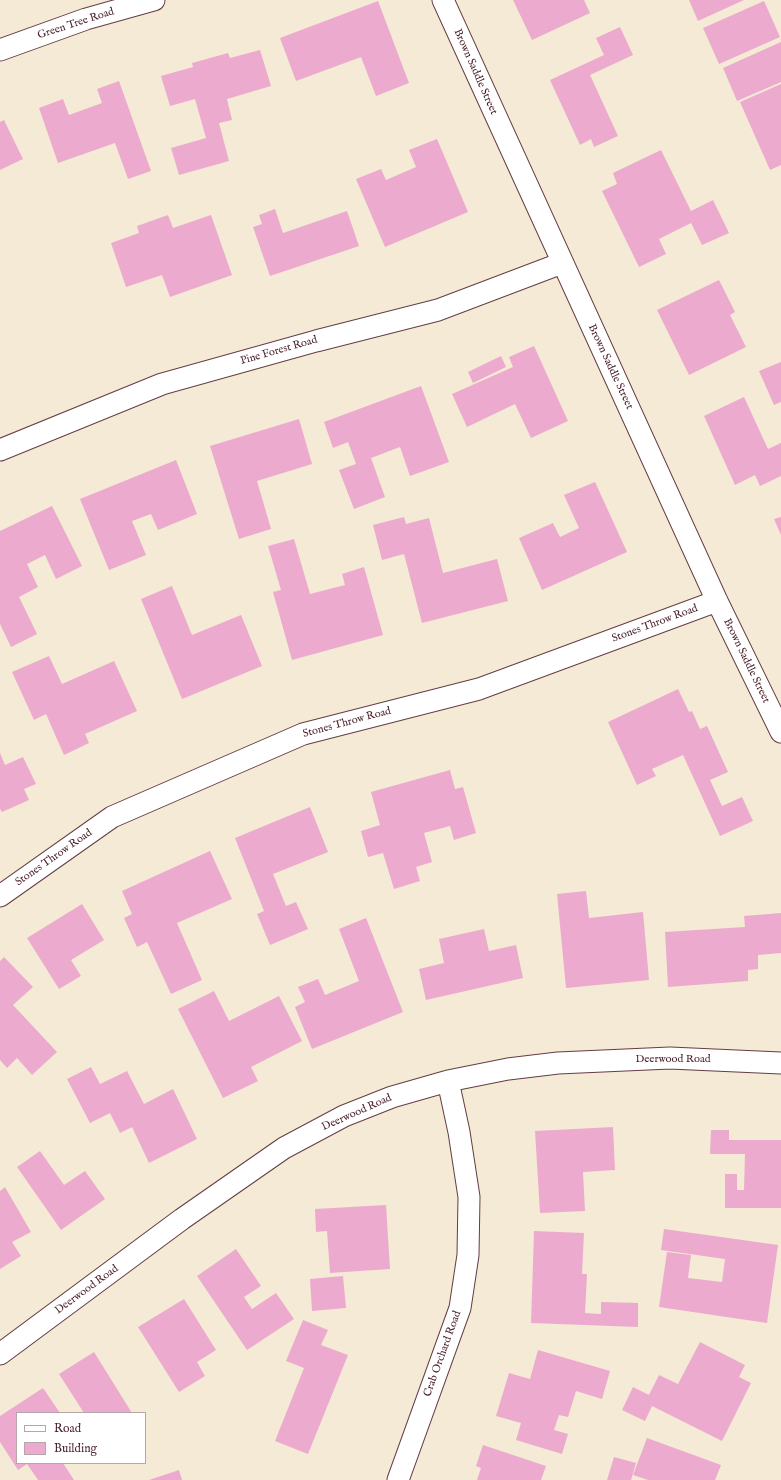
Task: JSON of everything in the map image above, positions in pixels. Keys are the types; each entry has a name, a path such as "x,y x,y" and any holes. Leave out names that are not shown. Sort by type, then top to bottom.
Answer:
{"street":[{"name":"Green Tree Road","path":"0,50 86,19 154,0"},
{"name":"Brown Saddle Street","path":"442,0 718,602 781,732"},
{"name":"Pine Forest Road","path":"0,450 162,384 316,341 438,310 562,263"},
{"name":"Stones Throw Road","path":"0,896 112,817 303,734 479,689 718,602"},
{"name":"Deerwood Road","path":"0,1354 182,1219 284,1148 344,1116 392,1097 448,1081 508,1069 558,1063 670,1058 781,1063"},
{"name":"Crab Orchard Road","path":"398,1480 460,1308 468,1255 468,1197 459,1132 448,1081"}],"building":[{"path":"513,0 584,0 590,13 532,40"},
{"path":"689,0 744,0 698,21"},
{"path":"378,1 409,83 376,96 361,57 296,81 280,38"},
{"path":"764,1 780,37 719,64 703,28"},
{"path":"620,27 633,55 590,75 618,136 594,147 591,139 580,145 550,80 604,55 596,38"},
{"path":"781,42 781,82 737,101 723,68"},
{"path":"260,50 271,86 227,99 232,120 219,123 229,161 179,175 171,148 206,138 195,99 170,106 161,76 193,67 192,63 228,53 230,58"},
{"path":"119,81 151,171 128,179 115,143 58,163 39,108 63,99 69,115 102,103 97,89"},
{"path":"781,84 781,165 770,170 740,102"},
{"path":"4,120 23,159 0,170 0,122"},
{"path":"437,139 468,212 385,247 356,179 381,169 386,180 416,167 409,150"},
{"path":"661,150 691,211 713,200 729,233 702,245 691,223 659,239 666,254 639,267 602,191 617,184 613,173"},
{"path":"275,209 283,233 347,211 359,246 270,276 253,227 262,224 259,215"},
{"path":"168,215 173,228 211,215 232,275 170,297 162,275 126,287 111,243 139,233 137,226"},
{"path":"719,280 735,312 730,315 746,347 689,375 657,310"},
{"path":"534,346 568,421 531,438 515,404 467,427 452,394 513,367 509,357"},
{"path":"501,356 506,367 473,383 468,372"},
{"path":"781,362 781,402 774,405 759,371"},
{"path":"421,386 449,462 410,476 400,447 371,458 385,497 354,509 339,470 356,464 348,442 333,448 324,422"},
{"path":"744,397 768,449 781,443 781,476 760,486 755,475 735,485 704,416"},
{"path":"299,419 312,464 257,481 271,529 239,539 210,446"},
{"path":"176,460 197,514 158,530 151,514 132,521 146,555 109,570 80,499"},
{"path":"595,482 627,552 542,590 519,538 553,523 560,537 579,528 564,495"},
{"path":"52,506 82,566 56,579 45,555 27,564 38,587 19,597 37,634 11,647 0,624 0,531"},
{"path":"404,517 406,524 429,518 443,573 497,559 508,601 422,623 404,554 382,560 373,525"},
{"path":"781,517 781,535 774,519"},
{"path":"294,539 310,594 345,585 342,574 364,567 383,635 292,660 273,592 281,590 268,546"},
{"path":"172,586 192,635 241,615 262,666 182,699 141,599"},
{"path":"49,656 62,684 114,661 137,711 85,734 89,743 64,755 46,714 34,720 12,672"},
{"path":"678,689 689,712 692,711 700,729 707,726 728,772 710,780 722,806 742,797 753,821 720,836 683,755 652,769 656,776 637,785 608,722"},
{"path":"0,753 5,765 23,757 36,784 24,789 29,800 2,812 0,809"},
{"path":"450,770 455,789 463,787 476,833 454,840 450,826 424,833 432,862 416,867 420,881 394,889 383,853 368,857 361,831 380,825 371,792"},
{"path":"310,807 328,852 273,874 286,906 296,902 308,929 270,945 257,914 264,911 235,838"},
{"path":"210,851 232,899 177,923 202,980 171,994 147,942 137,947 124,918 132,914 122,891"},
{"path":"586,891 589,918 643,912 649,980 566,988 557,894"},
{"path":"82,904 104,940 71,960 81,976 59,989 27,938"},
{"path":"781,913 781,953 758,955 758,969 748,970 748,981 668,987 665,932 745,927 744,916"},
{"path":"366,918 403,1012 312,1049 295,1007 305,1002 298,987 318,979 325,995 359,981 339,929"},
{"path":"484,929 489,951 516,945 523,978 426,1000 419,969 444,963 439,939"},
{"path":"4,957 33,987 13,1005 57,1052 32,1075 17,1058 7,1068 0,1060 0,961"},
{"path":"214,991 229,1021 279,996 302,1041 251,1067 258,1081 223,1098 178,1009"},
{"path":"91,1067 100,1084 127,1071 144,1104 173,1089 197,1139 149,1163 132,1127 120,1133 110,1113 90,1123 67,1079"},
{"path":"613,1127 615,1170 583,1172 585,1211 540,1213 535,1131"},
{"path":"711,1130 729,1130 729,1140 781,1140 781,1208 725,1208 725,1174 737,1174 737,1190 744,1190 745,1154 710,1154"},
{"path":"40,1151 64,1185 85,1171 105,1199 61,1230 17,1167"},
{"path":"5,1187 31,1232 12,1242 21,1256 0,1269 0,1191"},
{"path":"386,1205 390,1269 330,1273 327,1231 316,1232 315,1209"},
{"path":"664,1229 778,1245 767,1323 659,1307 667,1252 691,1255 688,1278 722,1282 725,1259 661,1250"},
{"path":"534,1231 584,1233 582,1274 587,1274 585,1313 601,1314 601,1302 638,1303 638,1327 531,1323"},
{"path":"236,1249 261,1286 244,1297 252,1309 276,1293 294,1319 247,1350 197,1276"},
{"path":"343,1276 346,1308 312,1311 310,1279"},
{"path":"184,1299 216,1350 197,1362 205,1376 179,1392 138,1327"},
{"path":"303,1320 328,1330 321,1345 348,1355 308,1454 275,1441 304,1368 286,1361"},
{"path":"700,1342 745,1365 739,1377 751,1383 722,1441 652,1406 645,1421 622,1410 633,1387 649,1395 659,1375 678,1384"},
{"path":"538,1350 610,1371 602,1399 576,1391 568,1417 559,1415 554,1430 568,1434 562,1454 516,1440 521,1423 496,1416 509,1373 530,1379"},
{"path":"94,1352 131,1412 83,1412 59,1374"},
{"path":"43,1388 59,1412 16,1412 16,1464 27,1464 18,1470 0,1442 0,1416"},
{"path":"647,1438 721,1465 715,1480 648,1480 633,1475"},
{"path":"483,1445 546,1466 541,1480 477,1480 481,1468 476,1466"},
{"path":"614,1457 636,1463 631,1480 607,1480"},
{"path":"27,1464 64,1464 74,1480 38,1480"},
{"path":"179,1470 182,1480 149,1480"}]}
